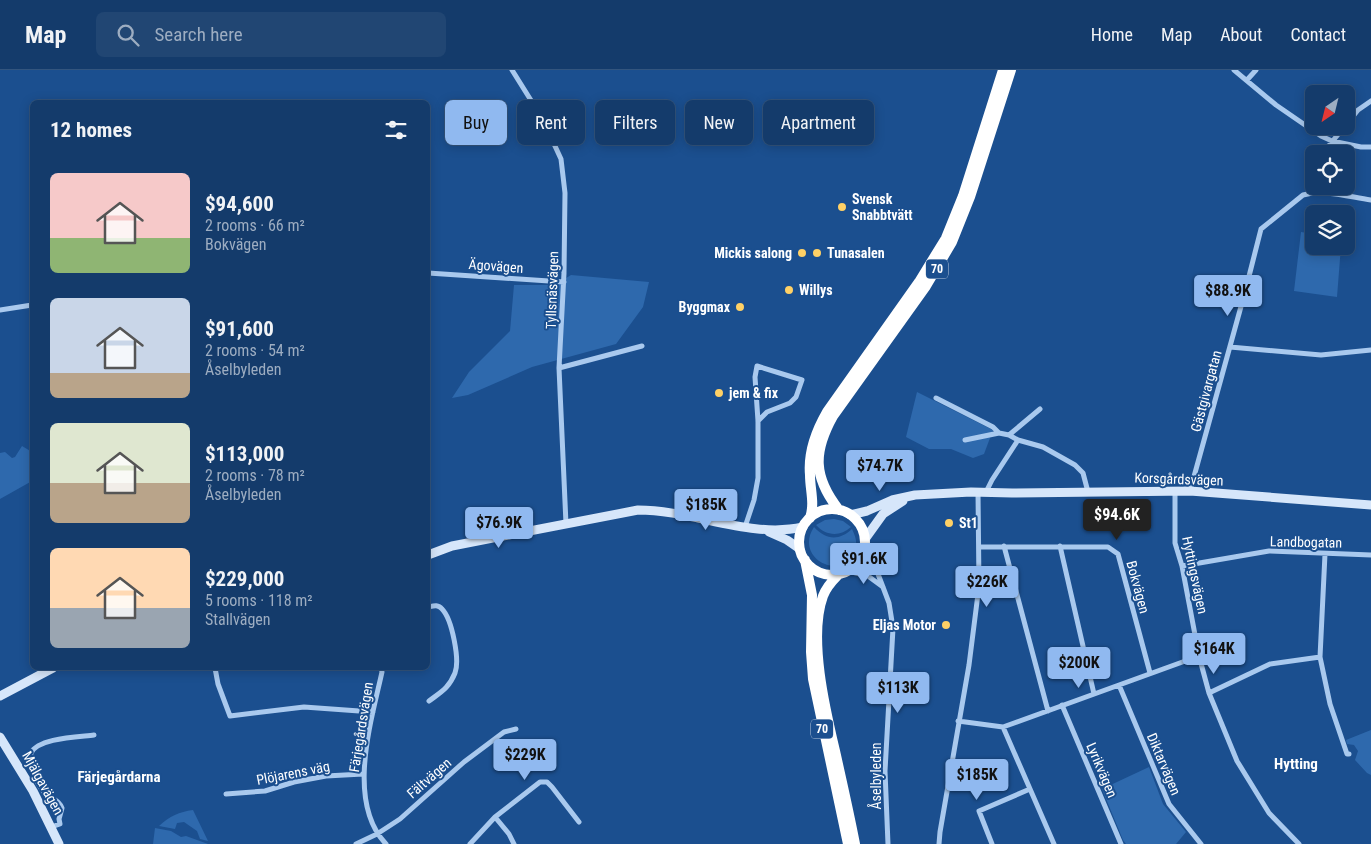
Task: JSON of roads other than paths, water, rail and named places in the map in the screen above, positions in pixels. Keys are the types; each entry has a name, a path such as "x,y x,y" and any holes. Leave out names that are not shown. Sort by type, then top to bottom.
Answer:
{"highway":[{"name":"70","path":"810,518 813,498 809,472 811,452 817,433 827,412 919,282 946,238 963,196 1003,70"},
{"name":"70","path":"839,510 826,492 819,472 818,458 823,436 834,416 926,286 952,242 970,198 1011,70"},
{"path":"800,549 803,527 810,518 821,511 839,510 850,515 860,525 865,543"},
{"name":"70","path":"855,844 820,679 818,632 821,604 828,587 859,561 865,543"},
{"name":"70","path":"800,549 805,560 812,594 811,652 813,678 848,844"},
{"path":"805,560 812,568 822,573 843,573"}],"street":[{"name":"Tyllsnäsvägen","path":"512,70 542,118 561,159 566,193 564,282 559,368 566,524"},
{"path":"1234,70 1295,119 1332,141 1361,147 1371,147"},
{"path":"1247,80 1256,70"},
{"path":"1355,114 1371,101"},
{"path":"1329,145 1337,135"},
{"path":"1230,347 1261,229 1305,195"},
{"path":"1347,195 1371,200"},
{"name":"Ägovägen","path":"430,273 564,282"},
{"path":"0,310 30,305"},
{"path":"559,368 642,346"},
{"name":"Gästgivargatan","path":"1190,491 1230,347 1322,356 1371,350"},
{"path":"745,527 756,489 758,421 755,377 757,366 802,380 796,397 790,403 767,412 758,421"},
{"path":"936,398 994,427 999,433"},
{"path":"1009,434 1040,408"},
{"path":"965,440 999,433 1009,434 1018,440 1044,446 1076,465 1083,473 1088,492"},
{"path":"940,844 958,721 969,664 979,586 982,492 1018,440"},
{"name":"Hyttingsvägen","path":"1175,491 1175,543 1182,566 1199,656 1209,693 1237,761 1269,813 1299,844"},
{"name":"Korsgårdsvägen","path":"850,515 861,513 892,500 915,495 982,492 1190,491 1371,506"},
{"name":"Korsgårdsvägen","path":"865,543 883,514 915,495"},
{"path":"430,554 452,546 638,510 654,510 762,530 784,530 803,527"},
{"path":"762,530 787,540 800,549"},
{"name":"Åselbyleden","path":"865,543 890,603 893,628 885,771 888,844"},
{"path":"1004,546 1048,711"},
{"path":"1060,546 1094,694"},
{"name":"Bokvägen","path":"980,547 1108,547 1118,554 1150,674"},
{"name":"Landbogatan","path":"1182,566 1269,552 1371,555"},
{"path":"1326,554 1320,657 1330,704 1347,754 1349,754"},
{"path":"843,573 868,576 884,589"},
{"path":"429,701 449,686 456,670 457,652 450,624 443,609 438,606 430,607"},
{"path":"958,721 1003,727 1199,656"},
{"path":"1209,693 1270,664 1320,657"},
{"path":"0,696 49,670"},
{"path":"215,670 218,684 230,716 304,707 373,712"},
{"name":"Färjegårdsvägen","path":"382,670 363,774 366,804 377,834 386,844"},
{"name":"Diktarvägen","path":"1119,685 1169,804 1201,844"},
{"name":"Lyrikvägen","path":"1062,705 1120,844"},
{"path":"1003,727 1054,844"},
{"name":"Fältvägen","path":"356,844 377,834 400,819 464,762 504,732 516,730"},
{"path":"56,826 62,808 60,803 44,791 37,780 30,757 31,753 35,746 45,742 94,735"},
{"name":"Mjälgavägen","path":"0,738 56,826 59,844"},
{"name":"Plöjarens väg","path":"226,794 265,791 294,782 326,776 363,774"},
{"path":"470,844 495,817 540,782 547,782 579,822"},
{"path":"992,844 979,811 1030,790"},
{"path":"495,817 509,834 514,844"}],"place":[{"name":"Svensk Snabbtvätt","path":"842,207"},
{"name":"Mickis salong","path":"802,253"},
{"name":"Tunasalen","path":"817,253"},
{"name":"Willys","path":"789,290"},
{"name":"Byggmax","path":"740,307"},
{"name":"jem & fix","path":"719,393"},
{"name":"St1","path":"949,523"},
{"name":"Eljas Motor","path":"946,625"}],"district":[{"name":"Hytting","path":"1296,764"},
{"name":"Färjegårdarna","path":"119,777"}]}
